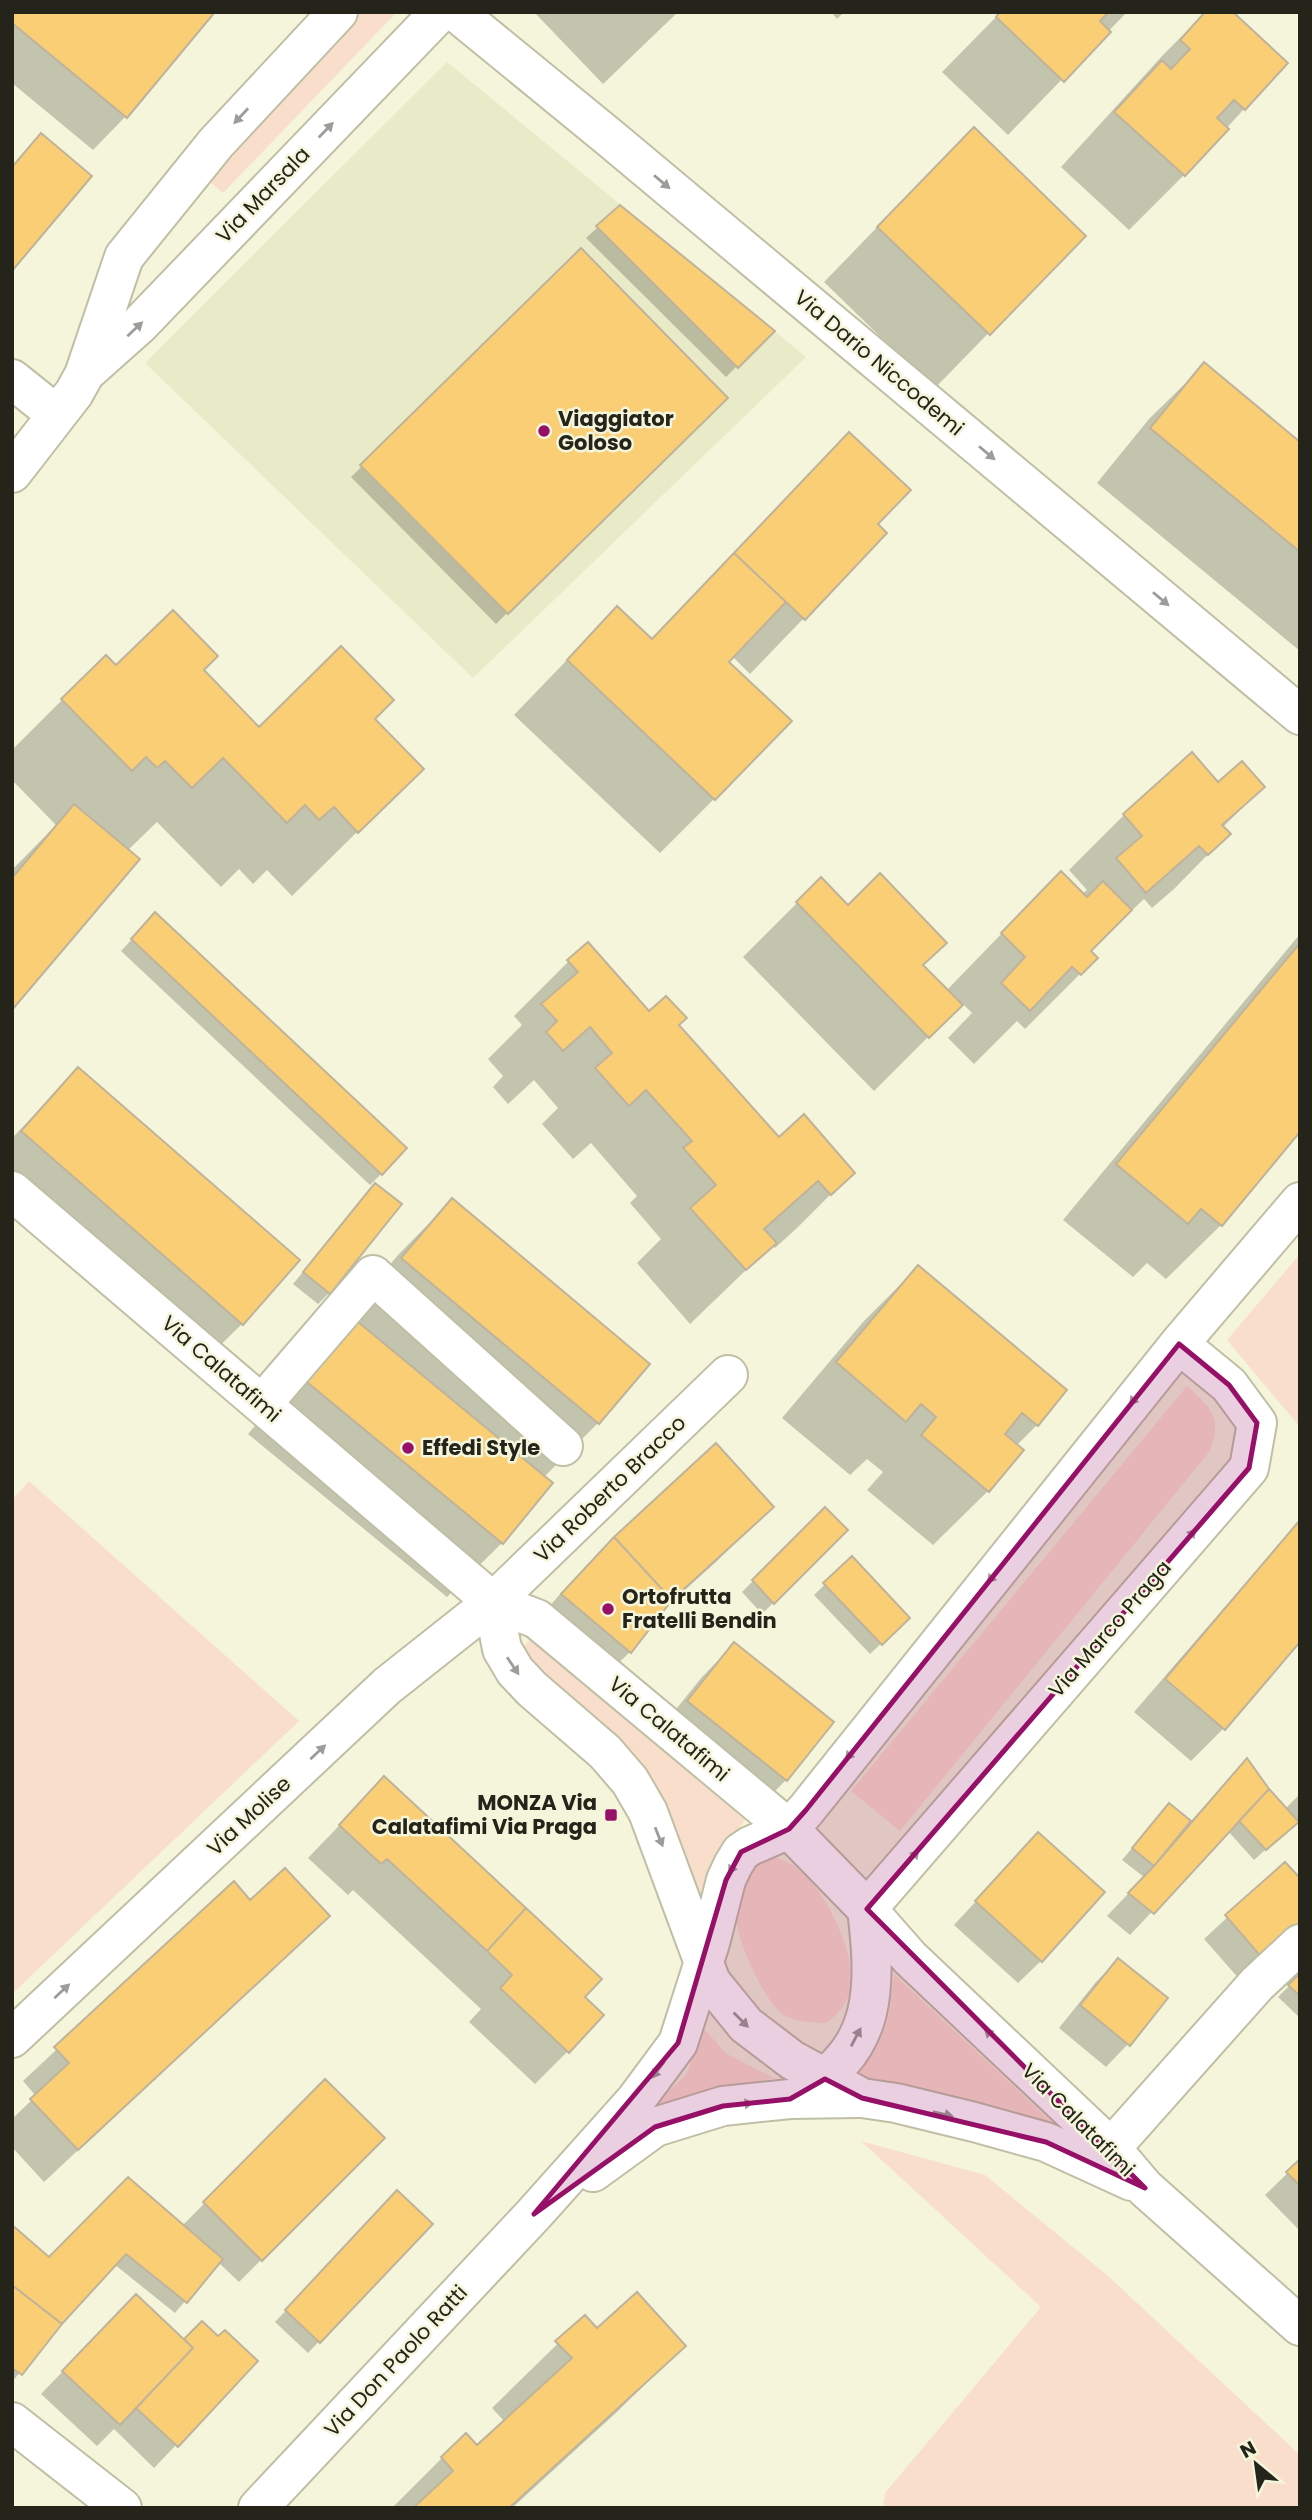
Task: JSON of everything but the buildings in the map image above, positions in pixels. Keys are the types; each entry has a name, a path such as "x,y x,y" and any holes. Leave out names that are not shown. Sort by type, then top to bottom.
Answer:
{"street":[{"name":"Via Marsala","path":"12,473 74,393 84,375 124,257 216,143 338,12"},
{"name":"Via Marsala","path":"84,375 141,324 440,12"},
{"name":"Via Dario Niccodemi","path":"456,12 1300,715"},
{"path":"12,379 57,415"},
{"name":"Via Calatafimi","path":"12,1191 493,1602 537,1619 789,1829 867,1909 910,1958 1111,2148 1145,2188"},
{"path":"703,1964 726,1880 741,1852 789,1829 1179,1343 1300,1202"},
{"path":"262,1404 373,1275 563,1446"},
{"name":"Via Marco Praga","path":"867,1909 1248,1468 1257,1423 1228,1385 1179,1343"},
{"name":"Via Roberto Bracco","path":"493,1602 727,1375"},
{"name":"Via Calatafimi","path":"493,1602 502,1649 515,1671 605,1752 629,1781 648,1811 703,1964 721,1997 746,2025 792,2060 862,2098 896,2103 1046,2142 1145,2188"},
{"name":"Via Molise","path":"12,2038 387,1686 493,1602"},
{"path":"790,2099 825,2079 844,2059 867,2015 873,1963 867,1909"},
{"path":"1111,2148 1257,1984 1300,1944"},
{"name":"Via Don Paolo Ratti","path":"258,2508 534,2214 635,2101 678,2043 703,1964"},
{"name":"Via Don Paolo Ratti","path":"534,2214 655,2127 723,2106 790,2099 862,2098"},
{"path":"1145,2188 1177,2213 1298,2321"},
{"path":"12,2422 122,2508"}],"highlighted area":[{"path":"1179,1344 1229,1385 1257,1423 1249,1468 867,1909 1145,2188 1046,2142 862,2098 825,2079 790,2099 723,2106 655,2127 534,2214 678,2043 726,1880 741,1852 789,1829 806,1810"}],"shaded area":[{"path":"357,12 397,12 223,193 210,182"},
{"path":"447,62 806,357 473,678 145,363"},
{"path":"1300,1254 1300,1427 1227,1340"},
{"path":"1187,1386 1208,1407 1215,1421 1210,1451 900,1831 851,1791"},
{"path":"29,1481 299,1721 12,1994 12,1500"},
{"path":"532,1638 745,1820 716,1861 703,1899 697,1900 521,1649"},
{"path":"775,1858 790,1863 818,1890 830,1909 847,1950 851,1968 850,1991 843,2007 826,2023 796,2020 780,2012 758,1981 740,1938 736,1911 745,1884 756,1866"},
{"path":"894,1974 1057,2127 897,2089 857,2076 874,2051 888,2017"},
{"path":"702,2027 727,2054 774,2078 651,2107 687,2074"},
{"path":"861,2141 985,2175 1107,2275 1300,2455 1300,2508 883,2508 885,2493 1041,2307"}],"place":[{"name":"Viaggiator Goloso","path":"544,431"},
{"name":"Effedi Style","path":"408,1448"},
{"name":"Ortofrutta Fratelli Bendin","path":"608,1609"},
{"name":"MONZA Via Calatafimi Via Praga","path":"611,1815"}]}
